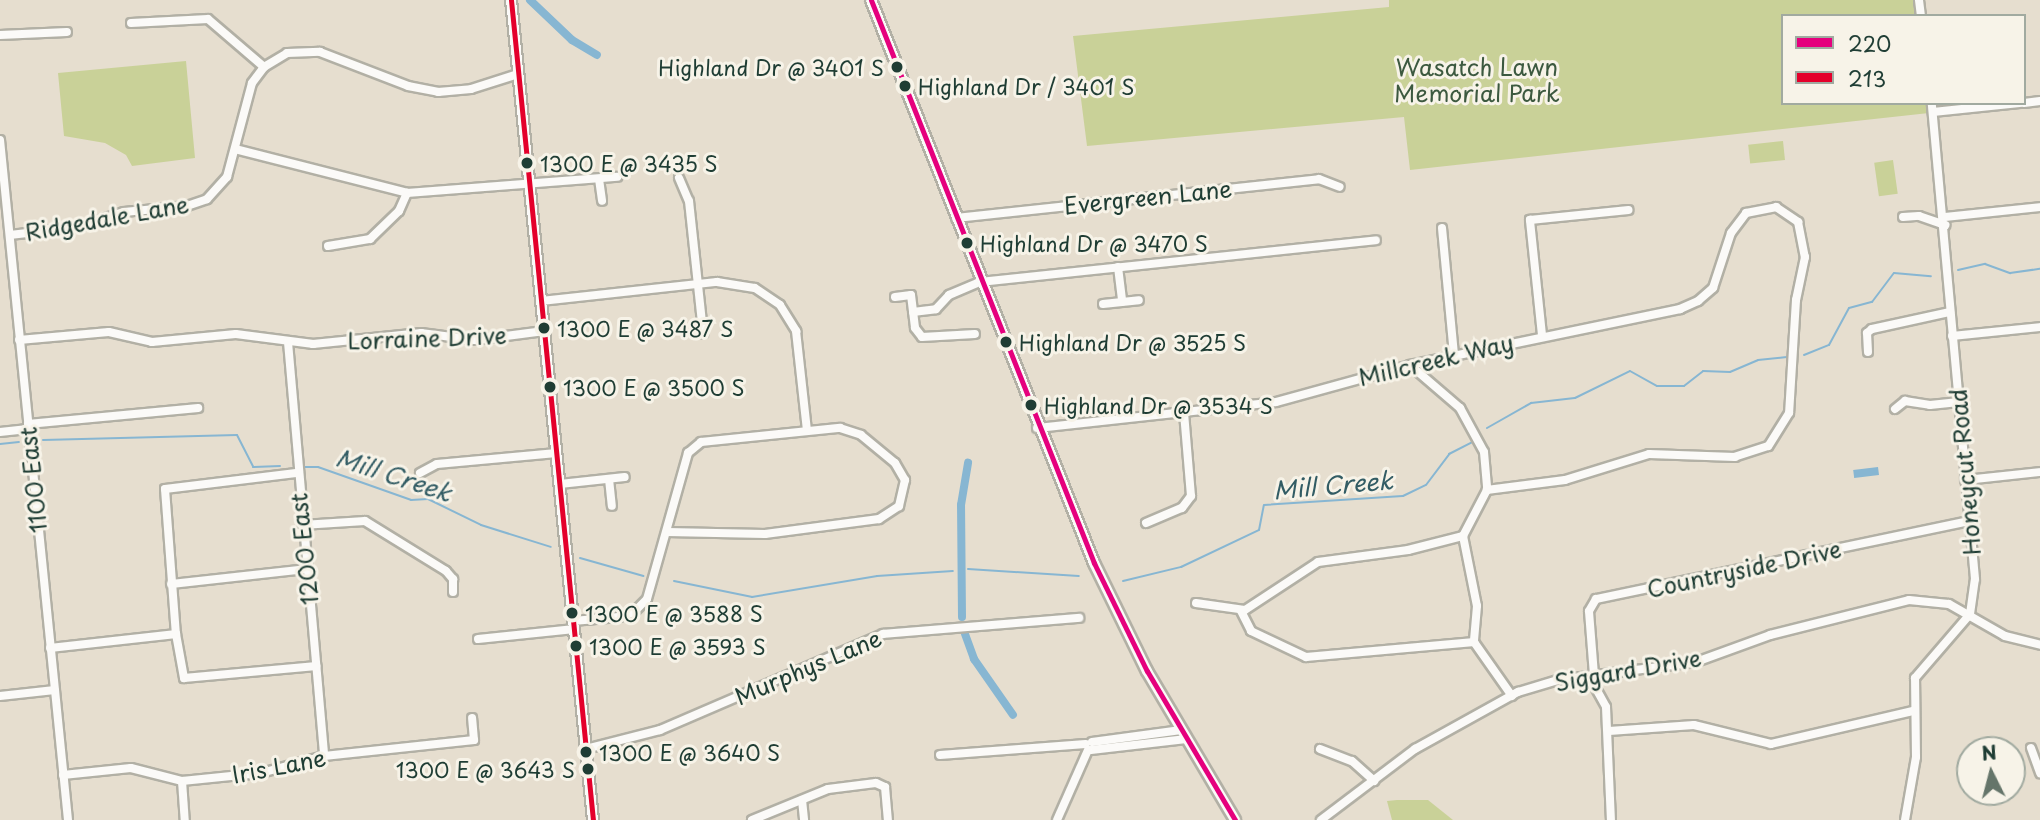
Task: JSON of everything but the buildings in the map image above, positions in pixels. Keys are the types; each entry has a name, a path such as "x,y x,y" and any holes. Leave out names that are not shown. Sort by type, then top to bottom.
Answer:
{"main road":[{"path":"511,0 593,820"},
{"path":"872,0 979,282 1094,563 1184,734 1235,820"}],"street":[{"path":"131,23 208,19 264,67 287,53 313,50 417,89 438,92 471,89 518,74"},
{"path":"0,35 67,32"},
{"name":"Ridgedale Lane","path":"10,235 79,227 124,212 198,203 223,183 252,83 264,67"},
{"path":"1932,108 1986,105"},
{"name":"Honeycut Road","path":"1932,108 1975,579 1970,614"},
{"name":"1100 East","path":"0,139 68,820"},
{"path":"235,149 407,194 529,181 617,177"},
{"path":"679,178 689,201 703,333"},
{"path":"599,179 601,201"},
{"name":"Evergreen Lane","path":"956,218 1319,179 1339,187"},
{"path":"328,246 370,239 399,211 407,194"},
{"name":"Millcreek Way","path":"1037,428 1276,402 1410,365 1698,301 1716,282 1729,239 1741,216 1758,207 1776,207 1798,222 1805,257 1796,300 1789,413 1768,446 1735,457 1649,454 1565,480 1487,490"},
{"path":"1903,217 1919,216 1944,221 2040,207"},
{"path":"1542,335 1530,220 1629,210"},
{"path":"1442,228 1454,355"},
{"path":"914,312 936,309 949,295 979,282 1376,240"},
{"path":"1118,267 1122,302"},
{"path":"541,301 698,284 746,285 772,298 787,313 798,340 807,430"},
{"path":"895,297 911,295 915,328 922,337 975,334"},
{"path":"1103,304 1139,300"},
{"path":"1868,352 1867,333 1872,328 1950,312"},
{"path":"1952,336 2040,327"},
{"name":"Lorraine Drive","path":"19,340 109,332 152,342 236,334 313,344 421,333 475,340 544,331"},
{"name":"1200 East","path":"288,342 296,473 324,755"},
{"path":"1410,365 1469,420 1484,452 1487,490 1463,536 1477,606 1474,642 1512,696"},
{"path":"1895,409 1905,401 1959,402"},
{"path":"0,432 198,408"},
{"path":"1146,523 1182,508 1190,499 1184,412"},
{"path":"478,639 574,625 634,612 647,599 655,581 667,532 688,453 695,445 807,430 853,430 895,463 906,488 899,506 879,519 765,534 667,532"},
{"path":"420,473 437,464 556,453"},
{"path":"1965,480 2040,471"},
{"path":"296,473 165,489 176,634 184,678 316,666"},
{"path":"560,484 625,477"},
{"path":"609,479 612,506"},
{"path":"302,525 365,521 446,571 453,579 453,592"},
{"name":"Countryside Drive","path":"1592,675 1589,611 1596,599 1969,521"},
{"path":"1195,603 1241,611 1318,562 1400,551 1463,536"},
{"path":"171,584 306,569"},
{"name":"Siggard Drive","path":"1321,820 1415,749 1512,696 1592,675 1686,665 1770,635 1909,600 1939,601 1970,614 2005,636 2040,645"},
{"path":"1241,611 1251,631 1306,657 1474,642"},
{"path":"1905,820 1916,757 1913,711 1917,673 1970,614"},
{"name":"Murphys Lane","path":"586,749 653,733 883,634 1079,618"},
{"path":"50,648 176,634"},
{"path":"1592,675 1606,707 1611,820"},
{"path":"0,696 55,690"},
{"path":"1609,731 1694,725 1772,744 1913,711"},
{"name":"Iris Lane","path":"63,775 131,768 182,781 261,773 324,755 474,740 472,718"},
{"path":"940,755 1089,747 1184,734"},
{"path":"1057,820 1089,747"},
{"path":"2031,748 2040,773"},
{"path":"1320,749 1352,761 1374,780"},
{"path":"182,781 185,820"},
{"path":"752,820 838,787 876,783 885,787 888,820"},
{"path":"802,800 804,820"}],"green space":[{"name":"Wasatch Lawn Memorial Park","path":"1389,0 1915,0 1917,14 1781,14 1781,105 1928,105 1929,113 1410,170 1404,117 1087,146 1073,36 1389,7"},
{"path":"186,61 195,158 132,166 126,155 105,143 64,136 58,73"},
{"path":"1783,141 1785,160 1750,164 1748,145"},
{"path":"1893,160 1898,194 1879,196 1874,163"},
{"path":"1428,800 1453,820 1392,820 1387,801"}],"water":[{"path":"1878,467 1879,475 1854,478 1853,470"}],"waterway":[{"path":"530,0 572,40 597,55"},
{"name":"Mill Creek","path":"1958,270 1985,264 2010,273 2040,269"},
{"name":"Mill Creek","path":"1804,355 1829,345 1849,308 1872,302 1894,273 1931,276"},
{"name":"Mill Creek","path":"1487,428 1531,403 1575,398 1630,371 1657,386 1684,386 1703,371 1730,372 1758,360 1787,357"},
{"name":"Mill Creek","path":"43,440 237,435 253,467 280,466"},
{"name":"Mill Creek","path":"0,444 19,442"},
{"name":"Mill Creek","path":"1123,581 1181,567 1259,530 1264,505 1403,496 1426,485 1449,454 1471,443"},
{"path":"962,617 961,505 968,463"},
{"name":"Mill Creek","path":"304,467 318,467 411,500 428,499 481,525 551,547"},
{"name":"Mill Creek","path":"580,558 643,576"},
{"name":"Mill Creek","path":"968,569 1079,576"},
{"name":"Mill Creek","path":"674,581 752,597 877,576 953,571"},
{"path":"965,634 974,659 1013,715"}],"transit line":[{"name":"213","path":"511,0 593,820"},
{"name":"220","path":"871,0 1094,563 1147,671 1235,820"}],"place":[{"name":"Highland Dr @ 3401 S","path":"897,67"},
{"name":"Highland Dr / 3401 S","path":"905,86"},
{"name":"1300 E @ 3435 S","path":"527,163"},
{"name":"Highland Dr @ 3470 S","path":"967,243"},
{"name":"1300 E @ 3487 S","path":"544,328"},
{"name":"Highland Dr @ 3525 S","path":"1006,342"},
{"name":"1300 E @ 3500 S","path":"550,387"},
{"name":"Highland Dr @ 3534 S","path":"1031,405"},
{"name":"1300 E @ 3588 S","path":"572,613"},
{"name":"1300 E @ 3593 S","path":"576,646"},
{"name":"1300 E @ 3640 S","path":"586,752"},
{"name":"1300 E @ 3643 S","path":"588,769"}]}
